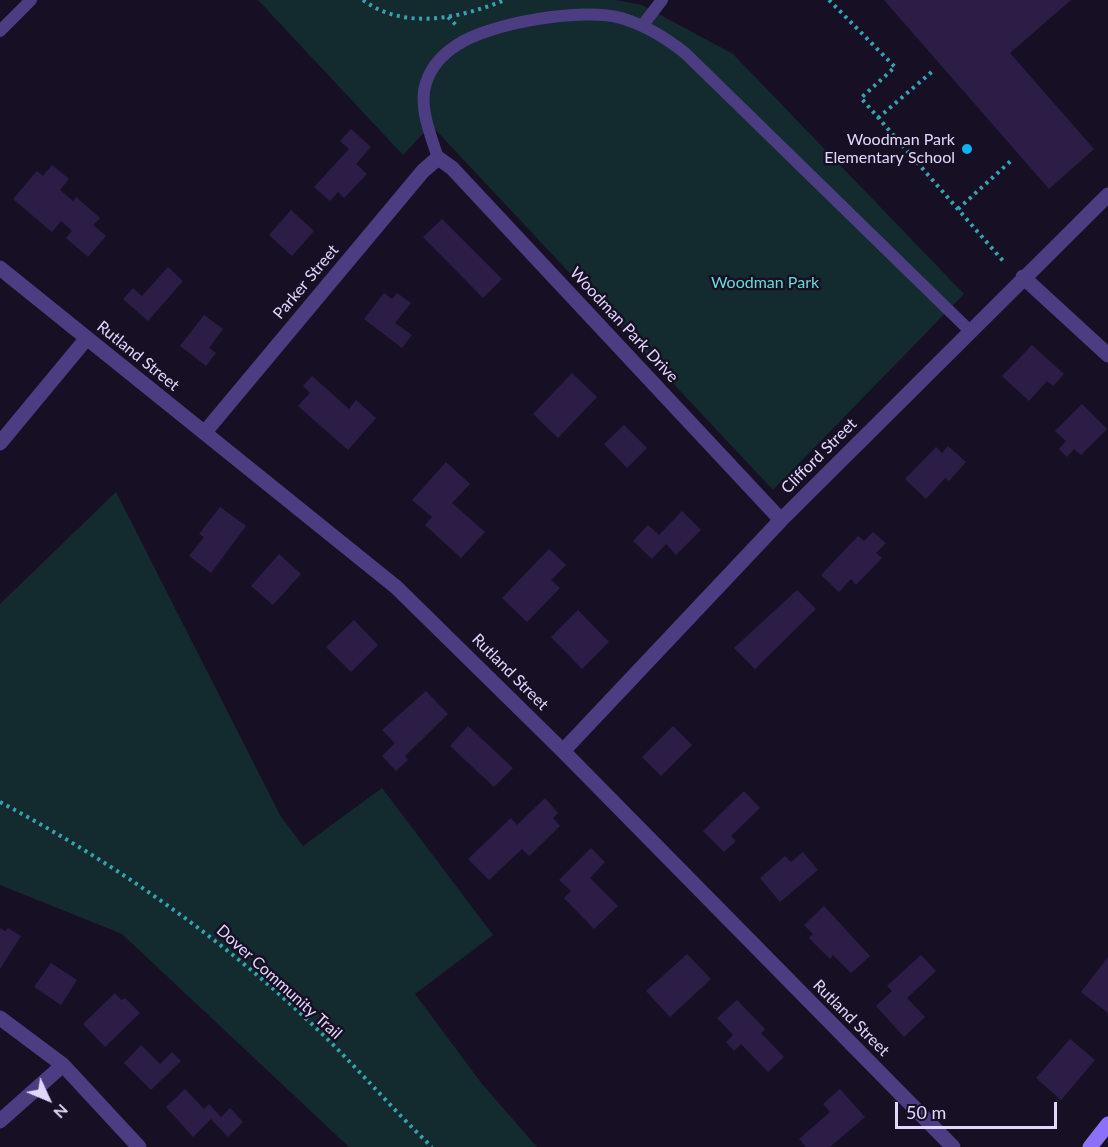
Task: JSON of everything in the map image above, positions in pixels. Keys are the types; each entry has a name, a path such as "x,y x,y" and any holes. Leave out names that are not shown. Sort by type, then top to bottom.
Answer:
{"main road":[{"path":"1090,1147 1108,1124"}],"street":[{"name":"Parker Street","path":"205,432 423,171 438,159"},
{"name":"Woodman Park Drive","path":"438,159 452,168 781,520"},
{"name":"Clifford Street","path":"563,751 781,520 969,330 1108,195"},
{"name":"Rutland Street","path":"0,268 396,587 563,751 953,1147"},
{"path":"1023,277 1108,355"},
{"path":"0,444 87,338"},
{"path":"0,1018 63,1065 140,1147"},
{"path":"0,1121 63,1065"}],"lane":[{"path":"0,31 31,0"},
{"path":"642,26 662,0"},
{"path":"438,159 424,102 425,85 432,69 458,44 485,33 566,14 602,14 622,18 663,36 685,53 969,330"}],"path":[{"path":"363,0 386,14 425,20 448,17 505,0"},
{"path":"829,0 895,67 861,98 1004,262"},
{"path":"878,118 934,70"},
{"path":"958,209 1013,159"},
{"name":"Dover Community Trail","path":"0,802 68,840 224,945 318,1029 432,1147"}],"green space":[{"name":"Woodman Park","path":"258,0 616,0 642,5 733,54 964,294 773,490 431,125 403,155"},
{"path":"116,492 280,815 303,846 382,788 493,935 415,994 482,1084 537,1147 349,1147 122,934 0,885 0,604"}],"building":[{"path":"884,0 1071,0 1010,53 1094,149 1049,189"},
{"path":"351,129 371,147 356,164 367,174 344,198 338,192 330,201 314,187 349,149 340,141"},
{"path":"52,165 69,179 60,190 73,201 76,197 100,218 93,225 106,236 88,257 66,238 72,231 61,221 52,232 13,199 37,171 43,176"},
{"path":"291,210 314,231 292,256 269,235"},
{"path":"442,219 502,279 483,298 423,237"},
{"path":"168,267 183,281 148,321 123,299 133,288 142,296"},
{"path":"384,293 392,299 397,293 411,303 395,323 412,335 402,348 364,319"},
{"path":"204,315 223,329 209,348 216,353 206,366 180,346"},
{"path":"1032,345 1064,374 1053,386 1047,381 1029,401 1002,376"},
{"path":"572,373 597,397 558,438 533,414"},
{"path":"312,376 349,409 356,400 376,418 348,450 298,406 310,393 303,386"},
{"path":"1082,404 1107,429 1081,455 1074,449 1067,457 1059,449 1066,441 1055,431"},
{"path":"624,425 647,448 627,468 604,444"},
{"path":"948,446 966,462 949,481 945,478 926,499 905,479 936,447 942,453"},
{"path":"446,462 470,484 452,503 485,532 461,558 425,525 432,517 412,500"},
{"path":"220,507 246,526 211,573 189,556 204,537 199,534"},
{"path":"682,511 701,530 676,555 666,544 652,559 633,541 648,525 659,535"},
{"path":"873,532 886,543 876,553 882,558 856,585 851,579 839,592 821,575 858,536 864,541"},
{"path":"549,549 566,565 551,580 560,588 527,622 502,598"},
{"path":"279,554 301,574 273,605 251,586"},
{"path":"797,590 816,609 755,669 734,648"},
{"path":"578,610 609,642 582,669 551,637"},
{"path":"354,620 378,645 351,672 326,647"},
{"path":"426,691 448,714 405,756 408,760 396,771 382,756 395,743 382,730"},
{"path":"468,726 513,768 494,787 450,746"},
{"path":"673,726 692,745 661,776 642,757"},
{"path":"744,791 760,808 731,836 736,841 724,852 703,831"},
{"path":"545,798 558,813 553,818 560,826 529,856 522,849 489,880 468,859 511,818 517,825"},
{"path":"591,848 605,862 590,878 618,906 594,929 564,898 571,891 559,880"},
{"path":"803,852 818,870 780,902 760,878 785,856 791,862"},
{"path":"824,906 870,956 851,973 833,955 830,959 809,938 813,934 804,925"},
{"path":"0,928 5,931 8,928 21,936 0,969"},
{"path":"687,954 711,979 670,1017 646,991"},
{"path":"921,955 936,971 907,998 925,1017 904,1037 876,1006 892,991 887,986"},
{"path":"1108,957 1108,1013 1081,992"},
{"path":"51,963 77,980 61,1005 34,987"},
{"path":"115,993 121,1000 125,998 140,1013 105,1047 83,1024"},
{"path":"737,1000 765,1029 761,1033 784,1057 768,1072 741,1044 734,1051 726,1042 733,1035 717,1018"},
{"path":"1070,1039 1095,1060 1061,1100 1036,1078"},
{"path":"141,1045 160,1064 172,1052 181,1061 151,1090 124,1063"},
{"path":"185,1089 204,1109 209,1104 221,1117 230,1108 243,1122 228,1137 211,1119 193,1137 166,1107"},
{"path":"840,1089 865,1117 830,1147 806,1147 799,1139 830,1112 823,1104"}],"place":[{"name":"Woodman Park Elementary School","path":"967,149"}]}
